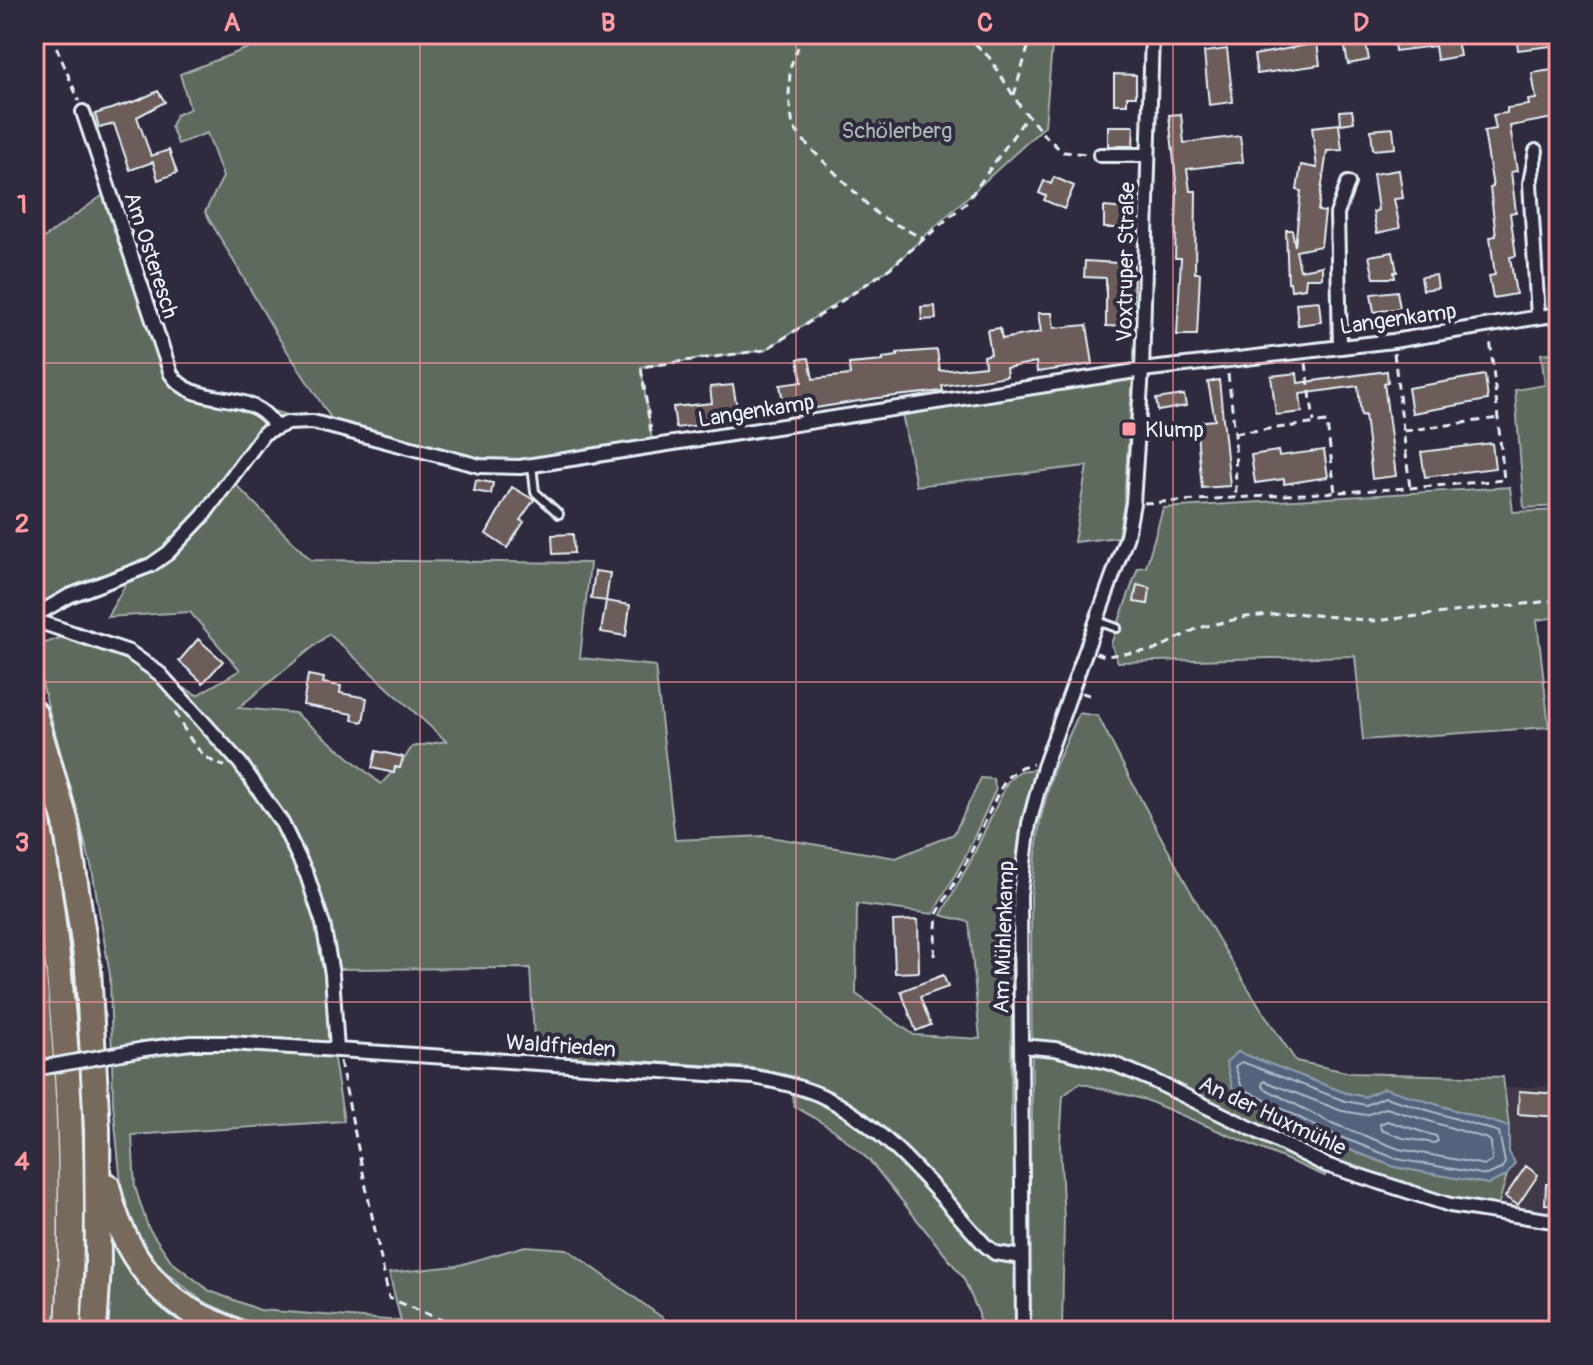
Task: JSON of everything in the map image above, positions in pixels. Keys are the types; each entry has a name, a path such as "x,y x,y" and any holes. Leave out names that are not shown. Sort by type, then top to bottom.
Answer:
{"highway":[{"path":"34,713 72,853 88,969 97,1129 98,1266 94,1331"},
{"path":"34,799 58,963 69,1101 71,1200 68,1331"},
{"path":"34,975 47,1184 42,1331"},
{"path":"97,1129 112,1210 132,1251 155,1284 187,1309 233,1331"}],"street":[{"name":"Voxtruper Straße","path":"1142,370 1147,155 1156,34"},
{"name":"Am Osteresch","path":"83,112 171,374 179,385 189,391 253,405 263,410 275,426"},
{"path":"1536,151 1530,183 1538,317"},
{"name":"Voxtruper Straße","path":"1100,155 1147,155"},
{"path":"1340,346 1337,214 1348,183"},
{"name":"Langenkamp","path":"275,426 313,422 480,466 532,465 1142,370 1393,341 1559,314"},
{"name":"Am Mühlenkamp","path":"1023,1331 1020,895 1029,824 1044,767 1127,536 1133,503 1142,370"},
{"path":"34,618 69,596 151,565 182,540 264,433 275,426"},
{"path":"34,618 129,652 160,674 240,763 282,823 307,875 323,924 330,961 337,1050"},
{"name":"Waldfrieden","path":"34,1069 144,1049 191,1043 230,1043 754,1077 790,1084 822,1096 877,1133 985,1245 995,1253 1022,1257"},
{"name":"An der Huxmühle","path":"1021,1046 1055,1049 1114,1064 1326,1165 1450,1205 1559,1222"}],"lane":[{"path":"532,465 535,492 559,514"},
{"path":"1097,621 1117,628"}],"path":[{"path":"51,34 83,112"},
{"path":"803,34 790,68 789,97 793,127 878,215 924,239"},
{"path":"965,34 989,57 1044,135 1063,152 1100,155"},
{"path":"1014,95 1032,34"},
{"path":"653,447 641,367 765,350 890,268 966,203 1028,115"},
{"path":"1133,503 1335,493 1504,480 1488,325"},
{"path":"1393,341 1410,488"},
{"path":"1304,351 1314,422"},
{"path":"1227,361 1235,433 1236,498"},
{"path":"1403,431 1499,418"},
{"path":"1235,433 1327,422 1335,493"},
{"path":"1087,650 1105,656 1155,650 1198,628 1246,617 1295,613 1374,621 1559,600"},
{"path":"934,956 937,914 967,861 999,791 1008,777 1021,767 1032,764 1044,767"},
{"path":"337,1050 389,1298 468,1331"}],"shaded area":[{"path":"1559,1085 1559,1222 1496,1212 1507,1175 1515,1163 1509,1152 1505,1088"}],"green space":[{"name":"Schölerberg","path":"247,34 1053,34 1045,126 890,268 765,350 641,367 653,447 480,466 338,429 278,337 205,212 223,177 207,133 178,144 171,126 176,115 190,109 180,74 248,48"},
{"path":"110,190 179,385 313,422 275,426 230,479 311,560 590,563 580,658 655,666 675,840 764,836 896,858 954,834 981,778 993,779 996,789 964,859 933,914 857,904 856,994 914,1035 980,1039 969,922 941,915 1008,781 1020,771 1036,769 1021,821 1012,895 1011,1128 1032,1138 1031,896 1040,821 1053,771 1079,713 1098,716 1191,892 1296,1061 1351,1073 1503,1077 1509,1127 1384,1088 1365,1097 1346,1093 1238,1052 1234,1093 1321,1139 1395,1167 1489,1184 1507,1175 1496,1212 1326,1166 1325,1176 1146,1100 1080,1083 1063,1096 1060,1144 1064,1220 1062,1331 980,1331 979,1314 963,1277 870,1161 834,1130 794,1106 797,1077 754,1068 535,1055 530,968 326,969 329,1029 344,1121 132,1135 135,1187 148,1227 172,1262 210,1291 260,1310 401,1321 389,1273 456,1266 525,1246 567,1249 681,1331 334,1331 249,1322 202,1301 161,1268 137,1234 122,1194 113,1103 110,975 92,869 34,647 60,638 65,633 97,641 197,695 240,670 190,612 107,617 131,575 49,607 34,605 34,245","holes":["329,634 446,741 412,747 381,784 295,713 238,708"]},
{"path":"1559,352 1559,506 1524,508 1515,390 1545,385 1541,354"},
{"path":"1133,372 1124,503 1118,537 1074,542 1087,466 916,486 901,408"},
{"path":"1510,487 1513,512 1559,510 1559,617 1537,620 1549,727 1363,740 1355,656 1118,662 1111,644 1138,568 1146,567 1163,508"},
{"path":"109,1227 218,1331 107,1331"}],"water":[{"path":"1238,1052 1346,1093 1365,1097 1384,1088 1509,1127 1509,1152 1515,1163 1507,1175 1489,1184 1395,1167 1321,1139 1234,1093 1226,1062"}],"building":[{"path":"1393,34 1456,34 1460,56 1437,60 1435,46 1395,51"},
{"path":"1516,34 1559,34 1559,45 1518,50"},
{"path":"1365,38 1369,60 1348,64 1344,42"},
{"path":"1317,43 1320,65 1257,74 1254,55"},
{"path":"1227,49 1233,102 1209,105 1204,52"},
{"path":"1559,69 1559,117 1510,126 1517,171 1511,172 1516,212 1510,213 1516,256 1510,257 1516,294 1493,298 1489,276 1495,275 1490,237 1496,236 1490,188 1493,187 1484,131 1496,129 1493,115 1507,113 1507,108 1529,105 1528,100 1536,99 1532,73"},
{"path":"1114,74 1136,75 1136,96 1127,96 1127,104 1114,104"},
{"path":"158,91 165,102 137,117 151,156 169,150 177,173 158,180 153,162 130,170 114,124 99,128 95,114"},
{"path":"1352,110 1354,122 1341,124 1340,111"},
{"path":"1181,114 1184,143 1240,136 1243,162 1187,169 1190,191 1196,191 1195,273 1200,273 1197,335 1177,335 1181,258 1175,258 1177,190 1169,115"},
{"path":"1339,124 1342,150 1327,151 1318,211 1325,212 1321,246 1296,251 1300,270 1322,266 1322,278 1306,278 1305,288 1291,290 1288,283 1286,230 1292,230 1295,246 1301,165 1317,168 1312,127"},
{"path":"1108,126 1134,126 1133,146 1108,146"},
{"path":"1393,128 1395,148 1373,150 1371,130"},
{"path":"1399,170 1403,198 1394,199 1400,228 1377,233 1373,212 1378,210 1373,174"},
{"path":"1054,177 1074,186 1064,209 1044,200 1046,196 1039,193 1044,181 1051,184"},
{"path":"1104,207 1127,209 1127,228 1104,228"},
{"path":"1393,252 1397,272 1394,272 1395,278 1374,278 1369,256"},
{"path":"1085,261 1134,264 1133,327 1106,326 1106,278 1084,277"},
{"path":"1436,275 1438,288 1423,290 1421,277"},
{"path":"1397,291 1400,308 1374,312 1371,294"},
{"path":"1319,301 1321,322 1298,325 1296,303"},
{"path":"935,306 936,319 922,320 921,307"},
{"path":"1038,313 1052,313 1054,328 1087,325 1093,364 1037,372 1036,362 1006,368 1007,376 942,386 943,391 785,413 780,385 802,382 798,359 809,358 813,379 850,375 849,364 883,361 883,358 898,356 897,353 937,350 940,371 985,366 984,356 991,354 987,330 1000,328 1002,339 1041,332"},
{"path":"1387,371 1388,383 1384,383 1396,476 1372,479 1365,415 1361,416 1358,386 1300,394 1302,412 1276,415 1271,376 1297,373 1298,383"},
{"path":"1485,375 1488,400 1412,413 1408,388"},
{"path":"1219,380 1230,486 1202,488 1196,422 1215,420 1208,382"},
{"path":"733,385 739,420 676,428 673,407 712,403 710,387"},
{"path":"1184,395 1186,406 1158,411 1156,399"},
{"path":"1492,443 1495,468 1425,477 1421,452"},
{"path":"1324,450 1328,477 1284,484 1284,479 1255,483 1251,455 1278,451 1279,456"},
{"path":"476,480 493,483 491,494 474,491"},
{"path":"512,487 534,500 507,548 486,534"},
{"path":"573,534 574,553 553,554 552,535"},
{"path":"595,571 610,573 606,601 591,599"},
{"path":"1137,585 1150,588 1148,604 1134,602"},
{"path":"606,601 630,605 626,636 601,632"},
{"path":"198,639 223,661 203,683 179,661"},
{"path":"308,675 324,678 323,683 341,686 340,693 367,698 363,722 352,720 353,714 303,705"},
{"path":"376,751 403,757 400,768 395,767 394,773 372,768"},
{"path":"918,920 919,972 895,973 893,921"},
{"path":"943,975 948,987 920,997 931,1025 916,1031 901,991"},
{"path":"1519,1091 1559,1094 1559,1117 1518,1114"},
{"path":"1526,1166 1538,1175 1518,1205 1505,1197"},
{"path":"1546,1184 1559,1184 1559,1205 1545,1204"}],"place":[{"name":"Klump","path":"1129,429"}]}
